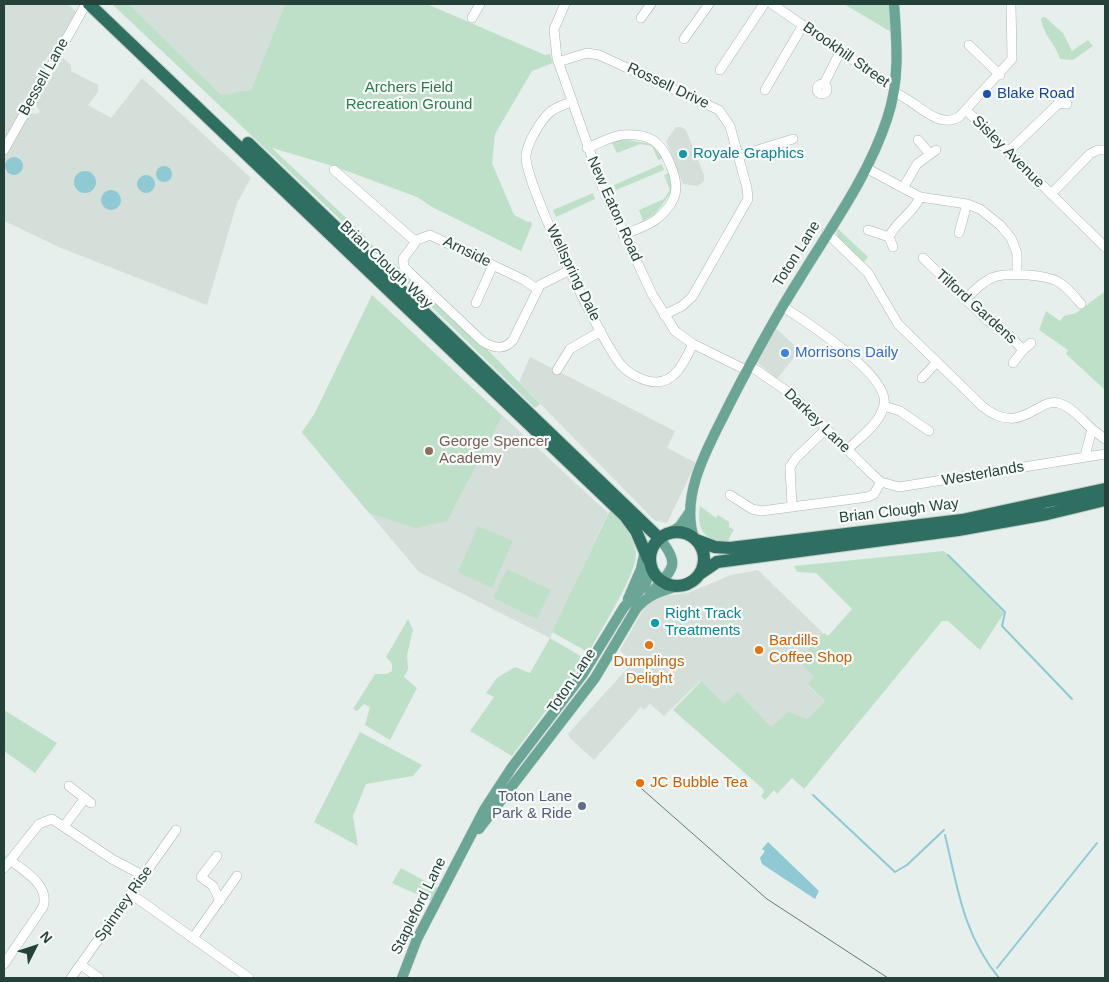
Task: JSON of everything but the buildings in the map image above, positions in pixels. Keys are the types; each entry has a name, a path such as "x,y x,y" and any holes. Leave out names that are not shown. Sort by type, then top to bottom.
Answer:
{"highway":[{"name":"Brian Clough Way","path":"93,5 331,221 664,536 684,534 715,547 730,548 962,520 1105,490"},
{"name":"Brian Clough Way","path":"93,5 625,516 632,524 648,561 662,580"},
{"name":"Brian Clough Way","path":"678,586 694,581 701,573 717,562 958,530 1047,514 1105,500"},
{"path":"648,561 652,548 664,536"},
{"path":"695,539 703,553 701,573"},
{"path":"662,580 678,586"}],"main road":[{"name":"Toton Lane","path":"664,536 680,526 689,512 694,488 705,455 747,368 876,150 895,91 897,61 894,4"},
{"name":"Toton Lane","path":"689,512 695,539"},
{"path":"644,600 671,569 674,560 664,536"},
{"path":"624,607 641,569 643,546"},
{"name":"Toton Lane","path":"496,801 512,767 583,674 624,607 645,585 649,575 648,561"},
{"name":"Toton Lane","path":"496,801 595,678 636,609 644,600 656,593 678,586"},
{"name":"Stapleford Lane","path":"402,978 417,940 465,849 496,801"}],"street":[{"path":"472,18 480,4"},
{"name":"New Eaton Road","path":"565,4 554,29 554,44 558,62 587,148 623,235 664,315 675,331 693,344 747,368"},
{"path":"641,18 651,4"},
{"path":"684,39 709,4"},
{"path":"720,70 764,4"},
{"name":"Brookhill Street","path":"772,4 895,91"},
{"path":"895,91 942,121 954,120 1000,75 1012,60 1012,4"},
{"name":"Bessell Lane","path":"4,150 93,5"},
{"path":"765,90 803,25"},
{"path":"975,47 1000,75"},
{"path":"824,84 840,52"},
{"name":"Rossell Drive","path":"558,62 581,54 594,54 719,110 727,120 747,188 746,206 692,297 682,306 664,315"},
{"path":"1008,152 1061,100"},
{"name":"Wellspring Dale","path":"571,102 554,109 547,116 530,145 526,160 538,196 570,270 601,331 622,366 631,374 655,382 667,380 676,373 693,344"},
{"name":"Sisley Avenue","path":"966,110 1105,247"},
{"path":"587,148 621,135 651,139 659,143 664,150 676,176 676,191 658,218 623,235"},
{"path":"738,156 793,139"},
{"path":"903,188 917,164 933,152 918,140"},
{"name":"Sisley Avenue","path":"1051,194 1090,154 1098,150 1105,150"},
{"path":"866,168 920,196 966,204 980,209 1006,231 1016,247 1017,273"},
{"path":"334,170 351,180 415,241 403,259 404,267 482,341 492,346 504,347 514,340 543,282 570,270"},
{"path":"893,247 889,237 894,226 913,211 920,196"},
{"path":"958,235 966,204"},
{"path":"868,230 889,237"},
{"path":"828,233 872,278 898,324 992,414 1003,417 1018,417 1031,414 1051,402 1057,402 1068,408 1105,439"},
{"name":"Arnside","path":"415,241 426,235 433,236 524,280 538,289"},
{"name":"Tilford Gardens","path":"929,260 988,321 1009,335 1023,350"},
{"path":"475,298 493,265"},
{"path":"966,299 986,280 1002,274 1017,273 1054,278 1068,289 1081,304"},
{"path":"782,306 823,332 877,382 884,394 884,406 876,422 847,450"},
{"path":"557,370 570,349 601,331"},
{"name":"Tilford Gardens","path":"1013,363 1031,343"},
{"path":"922,378 937,362"},
{"name":"Darkey Lane","path":"747,368 786,391 881,482"},
{"path":"884,406 900,411 928,432"},
{"path":"792,506 790,467 796,458 826,428"},
{"path":"1085,456 1092,429"},
{"name":"Westerlands","path":"881,482 894,487 906,487 1105,454"},
{"path":"730,495 750,513 868,497 874,494 881,482"},
{"path":"65,825 88,801 69,786"},
{"path":"4,868 42,821 52,818 65,825 112,859 144,876"},
{"name":"Spinney Rise","path":"72,978 176,830"},
{"path":"217,856 201,877 213,886 220,901"},
{"path":"4,964 43,907 45,897 38,883 10,860"},
{"path":"193,938 236,881"},
{"path":"131,894 248,978"},
{"path":"81,965 99,978"}],"shaded area":[{"path":"4,4 68,4 77,12 52,55 47,57 44,62 47,65 33,92 23,101 26,103 4,144"},
{"path":"129,4 285,4 251,90 221,96"},
{"path":"63,58 71,65 71,71 98,85 98,92 88,105 111,118 142,78 251,178 237,203 207,305 61,248 4,221 4,155 30,113 36,114 40,112 36,104 37,101"},
{"path":"676,127 686,130 704,175 704,181 698,186 683,184 666,141"},
{"name":"George Spencer Academy","path":"372,295 608,513 550,638 419,572 302,433 315,413"},
{"path":"774,327 800,350 777,379 758,363"},
{"name":"George Spencer Academy","path":"530,357 675,431 667,448 696,463 667,523 654,520 519,382"},
{"path":"758,570 824,634 807,651 811,656 814,677 807,685 825,701 807,719 771,727 738,693 724,705 700,681 664,716 650,704 644,710 641,707 594,760 570,738 568,734 632,663 620,650 646,605 663,596 688,593 731,575"}],"green space":[{"name":"Archers Field Recreation Ground","path":"112,4 129,4 221,95 251,90 285,4 427,4 545,55 550,54 553,63 532,71 495,134 492,163 514,215 528,222 531,221 532,225 521,251 432,207 417,197 333,166 272,148 362,233 378,251 420,285 484,346 540,404 535,408 395,271"},
{"path":"844,4 889,4 891,32"},
{"path":"1045,17 1063,33 1072,51 1088,40 1093,46 1073,60 1060,59 1042,24 1041,18"},
{"path":"621,139 653,144 664,158 658,160 652,146 640,144 617,153 612,143"},
{"path":"662,164 664,170 616,190 614,185"},
{"path":"670,172 672,191 656,213 643,221 639,210 664,199 670,190 664,175"},
{"path":"593,193 595,199 556,217 553,210"},
{"path":"836,227 868,257 863,263 837,236"},
{"path":"1104,292 1105,390 1066,354 1068,350 1039,330 1046,311 1060,321 1064,316 1076,313"},
{"path":"372,295 502,416 447,521 415,528 369,513 302,432 315,413"},
{"path":"700,506 716,518 718,515 729,522 729,527 734,530 729,538 729,545 714,540 704,533 699,522"},
{"path":"611,508 631,531 629,533 635,546 636,555 630,576 617,603 590,650 586,651 552,632"},
{"path":"478,526 513,541 492,588 458,572"},
{"path":"944,551 1004,613 980,650 948,621 942,621 804,789 792,778 777,794 774,790 765,800 761,796 764,792 763,789 673,710 701,681 724,704 738,692 771,727 788,712 807,719 825,701 807,684 814,677 802,665 811,656 807,651 824,633 828,636 852,609 816,573 797,572 794,566"},
{"path":"507,569 551,590 537,619 493,598"},
{"path":"408,619 413,630 407,655 408,669 404,677 417,688 390,740 365,725 370,707 364,704 357,711 353,709 375,674 387,674 392,671 392,664 386,657"},
{"path":"550,638 584,660 512,756 470,731 494,697 486,693 497,678 515,667 530,673"},
{"path":"4,710 57,743 35,773 4,751"},
{"path":"360,732 422,765 413,776 366,784 353,816 358,846 314,822"},
{"path":"401,868 438,888 432,901 392,883"}],"water":[{"path":"14,157 20,160 23,166 20,172 14,175 8,172 5,166 8,160"},
{"path":"161,166 167,166 172,171 170,180 161,182 156,177 156,171"},
{"path":"85,171 95,178 96,182 89,192 85,193 75,186 74,182 81,172"},
{"path":"142,175 150,175 155,180 153,191 142,193 137,188 137,180"},
{"path":"111,190 118,193 121,200 118,207 111,210 104,207 101,200 104,193"},
{"path":"768,842 819,891 815,899 762,864 760,858 765,851 762,849"}],"waterway":[{"path":"948,555 1005,612 1002,626 1072,699"},
{"path":"813,795 895,872 907,865 944,830"},
{"path":"945,835 963,910 977,945 999,978"},
{"path":"997,968 1097,843"}],"tram line":[{"path":"634,782 767,899 888,978"}],"place":[{"name":"Blake Road","path":"987,94"},
{"name":"Royale Graphics","path":"683,154"},
{"name":"Morrisons Daily","path":"785,353"},
{"name":"George Spencer Academy","path":"429,451"},
{"name":"Right Track Treatments","path":"655,623"},
{"name":"Dumplings Delight","path":"649,645"},
{"name":"Bardills Coffee Shop","path":"759,650"},
{"name":"JC Bubble Tea","path":"640,783"},
{"name":"Toton Lane Park & Ride","path":"582,806"}]}
